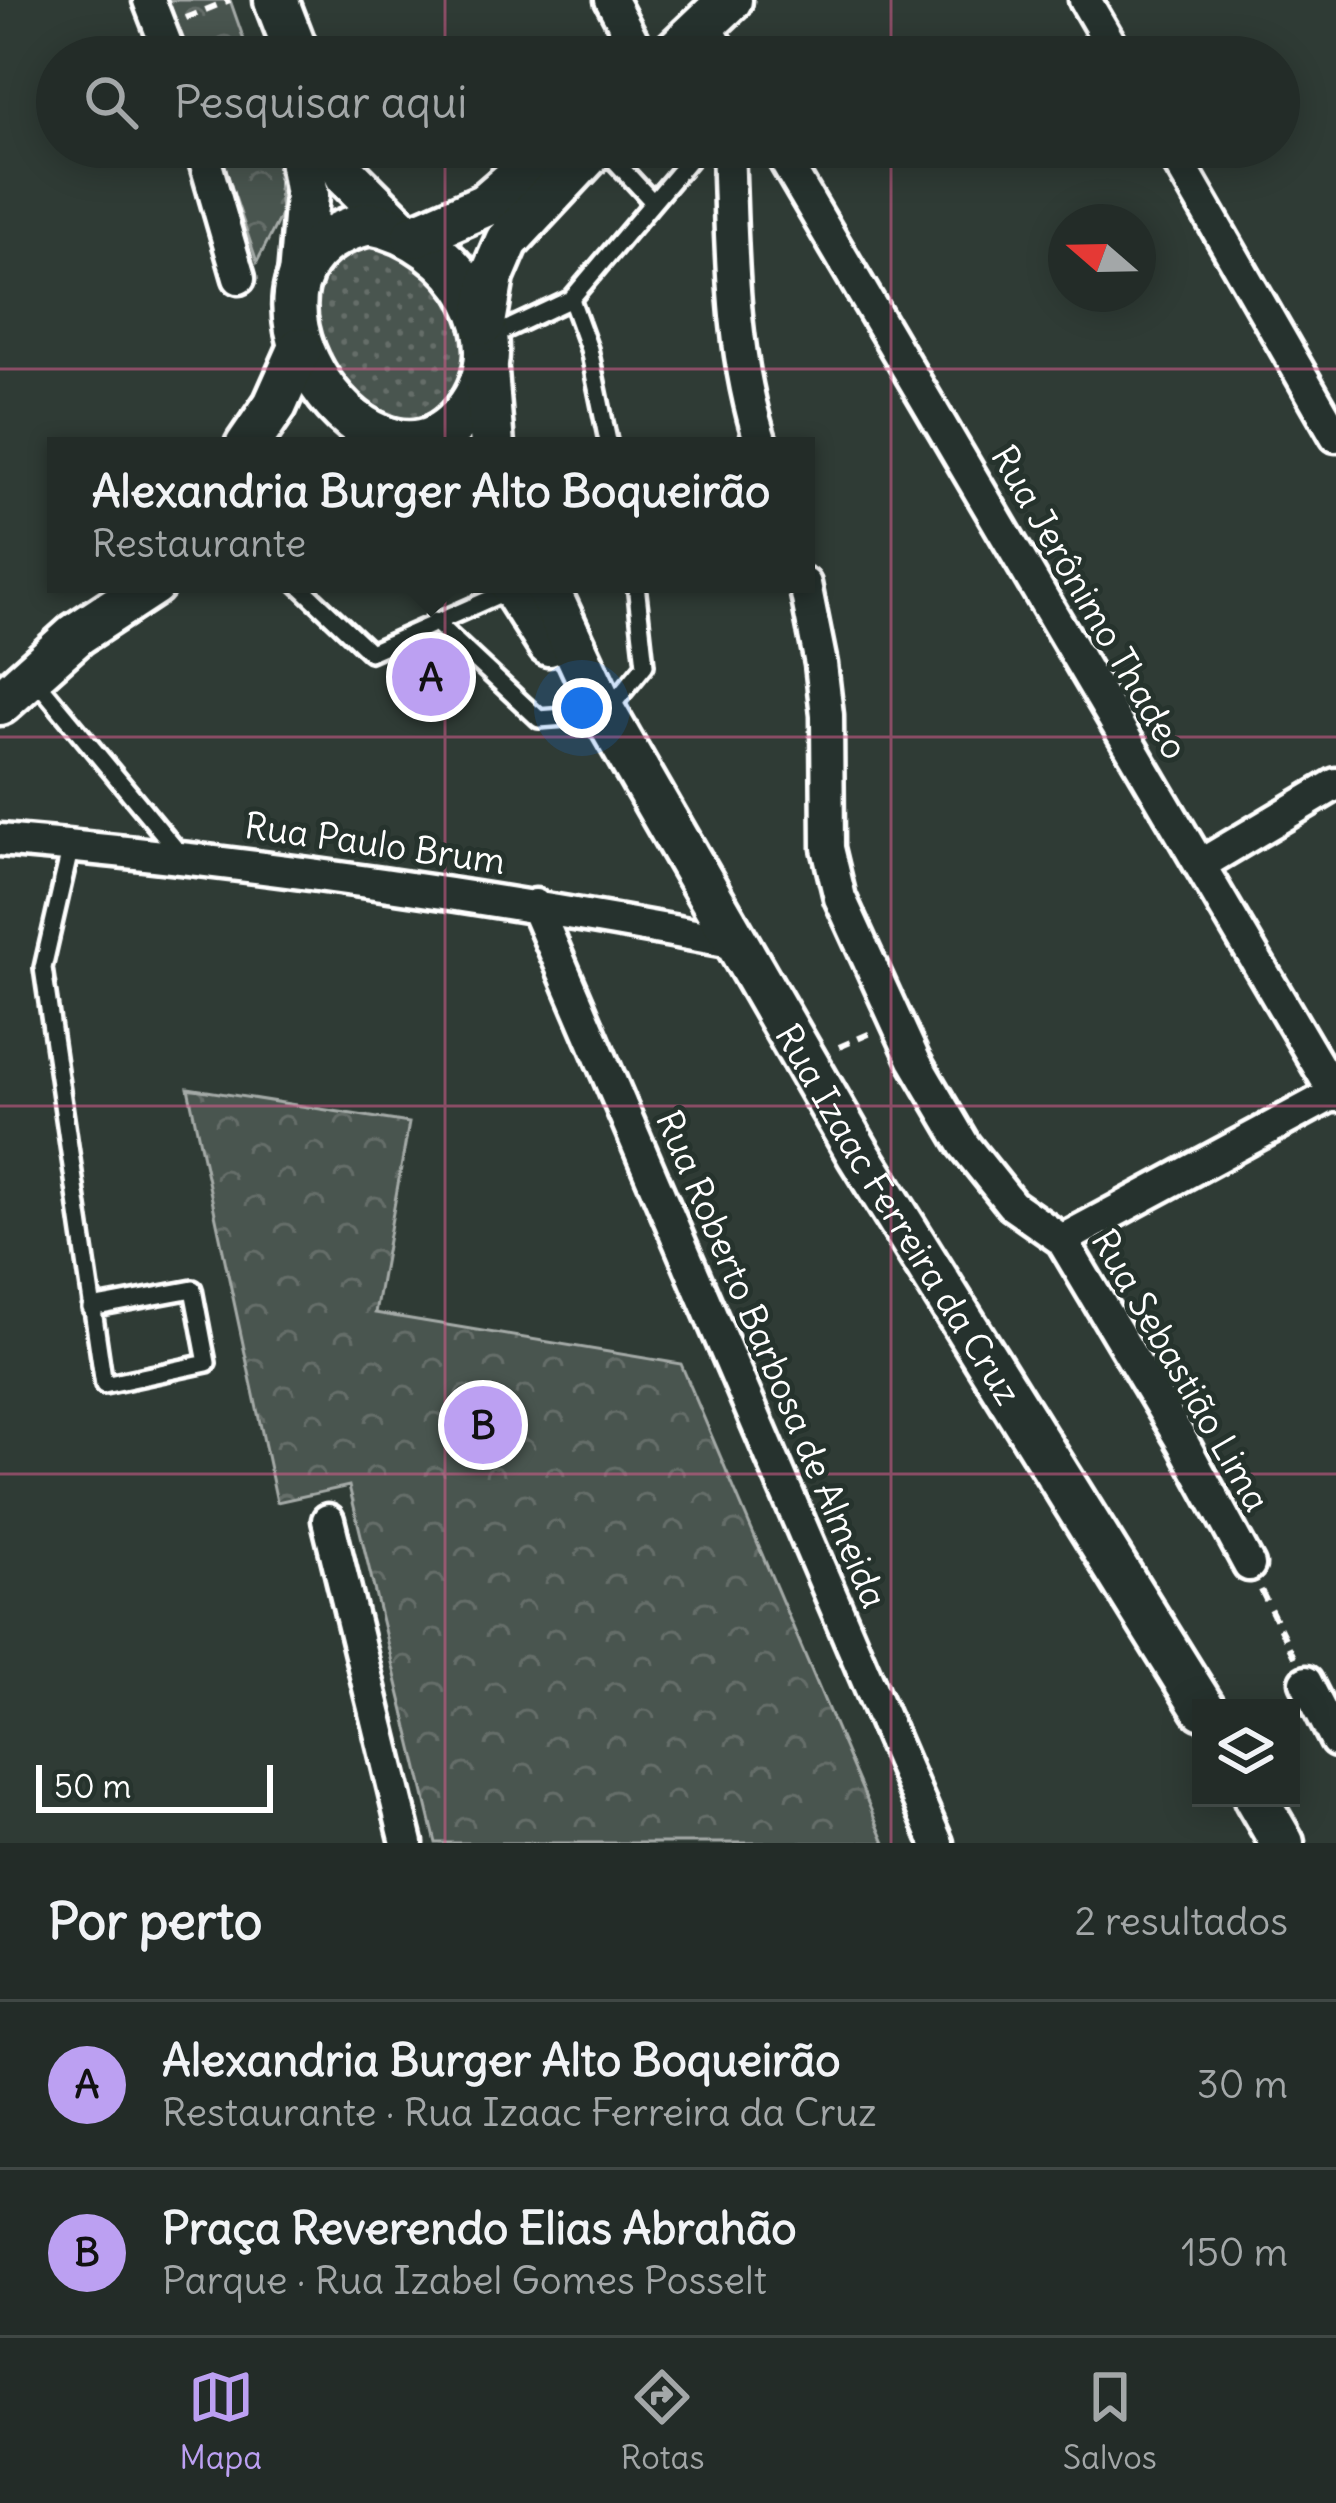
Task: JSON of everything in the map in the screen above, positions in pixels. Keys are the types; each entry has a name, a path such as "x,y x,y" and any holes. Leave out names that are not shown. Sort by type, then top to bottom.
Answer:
{"main road":[{"path":"249,0 262,36"},
{"path":"276,0 290,36"},
{"path":"302,168 307,195 296,324 299,349 316,381 344,413 388,437"},
{"path":"343,168 406,232 441,254 461,278 486,344 470,407 448,431 435,437"},
{"path":"300,278 316,250 339,230 370,223 406,232 485,205 528,168"},
{"path":"491,437 486,344 492,276 507,242 578,168"},
{"path":"253,437 275,405 299,349"},
{"path":"77,634 108,593"},
{"path":"0,704 77,634 139,593"},
{"name":"Rua Izaac Ferreira da Cruz","path":"525,593 536,628 605,714 805,1062 1197,1699"},
{"path":"1261,1807 1282,1843"}],"street":[{"path":"611,0 629,36"},
{"path":"1085,0 1106,36"},
{"path":"207,168 239,278"},
{"path":"729,168 738,350 759,437"},
{"name":"Rua Jerônimo Thadeo","path":"789,168 1335,1094"},
{"path":"1182,168 1336,436"},
{"name":"Rua Sebastião Lima","path":"807,593 827,715 831,870 896,1023 937,1102 991,1180 1033,1223 1062,1240 1183,1443 1249,1565"},
{"path":"1200,865 1336,784"},
{"name":"Rua Paulo Brum","path":"0,840 182,857 535,905 737,943"},
{"name":"Rua Roberto Barbosa de Almeida","path":"535,905 937,1843"},
{"path":"1062,1240 1335,1094"},
{"path":"328,1520 406,1843"},
{"path":"1306,1682 1336,1741"}],"lane":[{"path":"619,168 652,201"},
{"path":"486,344 571,299 681,168"},
{"path":"571,299 589,349 606,437"},
{"path":"308,593 370,652 505,593"},
{"path":"434,621 539,719 605,714 645,665 637,593"},
{"path":"32,675 182,857"},
{"path":"71,846 43,968 91,1308 104,1384 207,1363 193,1289 91,1308"}],"path":[{"path":"160,28 230,0"},
{"path":"805,1062 896,1023"},
{"name":"Rua Sebastião Lima","path":"1249,1565 1306,1682"}],"green space":[{"path":"166,0 230,0 243,36 179,36"},
{"path":"225,168 278,168 281,215 257,262"},
{"path":"361,242 411,252 464,315 469,382 425,420 408,422 377,412 315,351 316,287 330,266"},
{"path":"188,1088 409,1123 375,1313 681,1364 885,1843 436,1843 349,1486 277,1502"}],"place":[{"name":"Alexandria Burger Alto Boqueirão","path":"431,677"},
{"name":"Praça Reverendo Elias Abrahão","path":"483,1425"}]}
